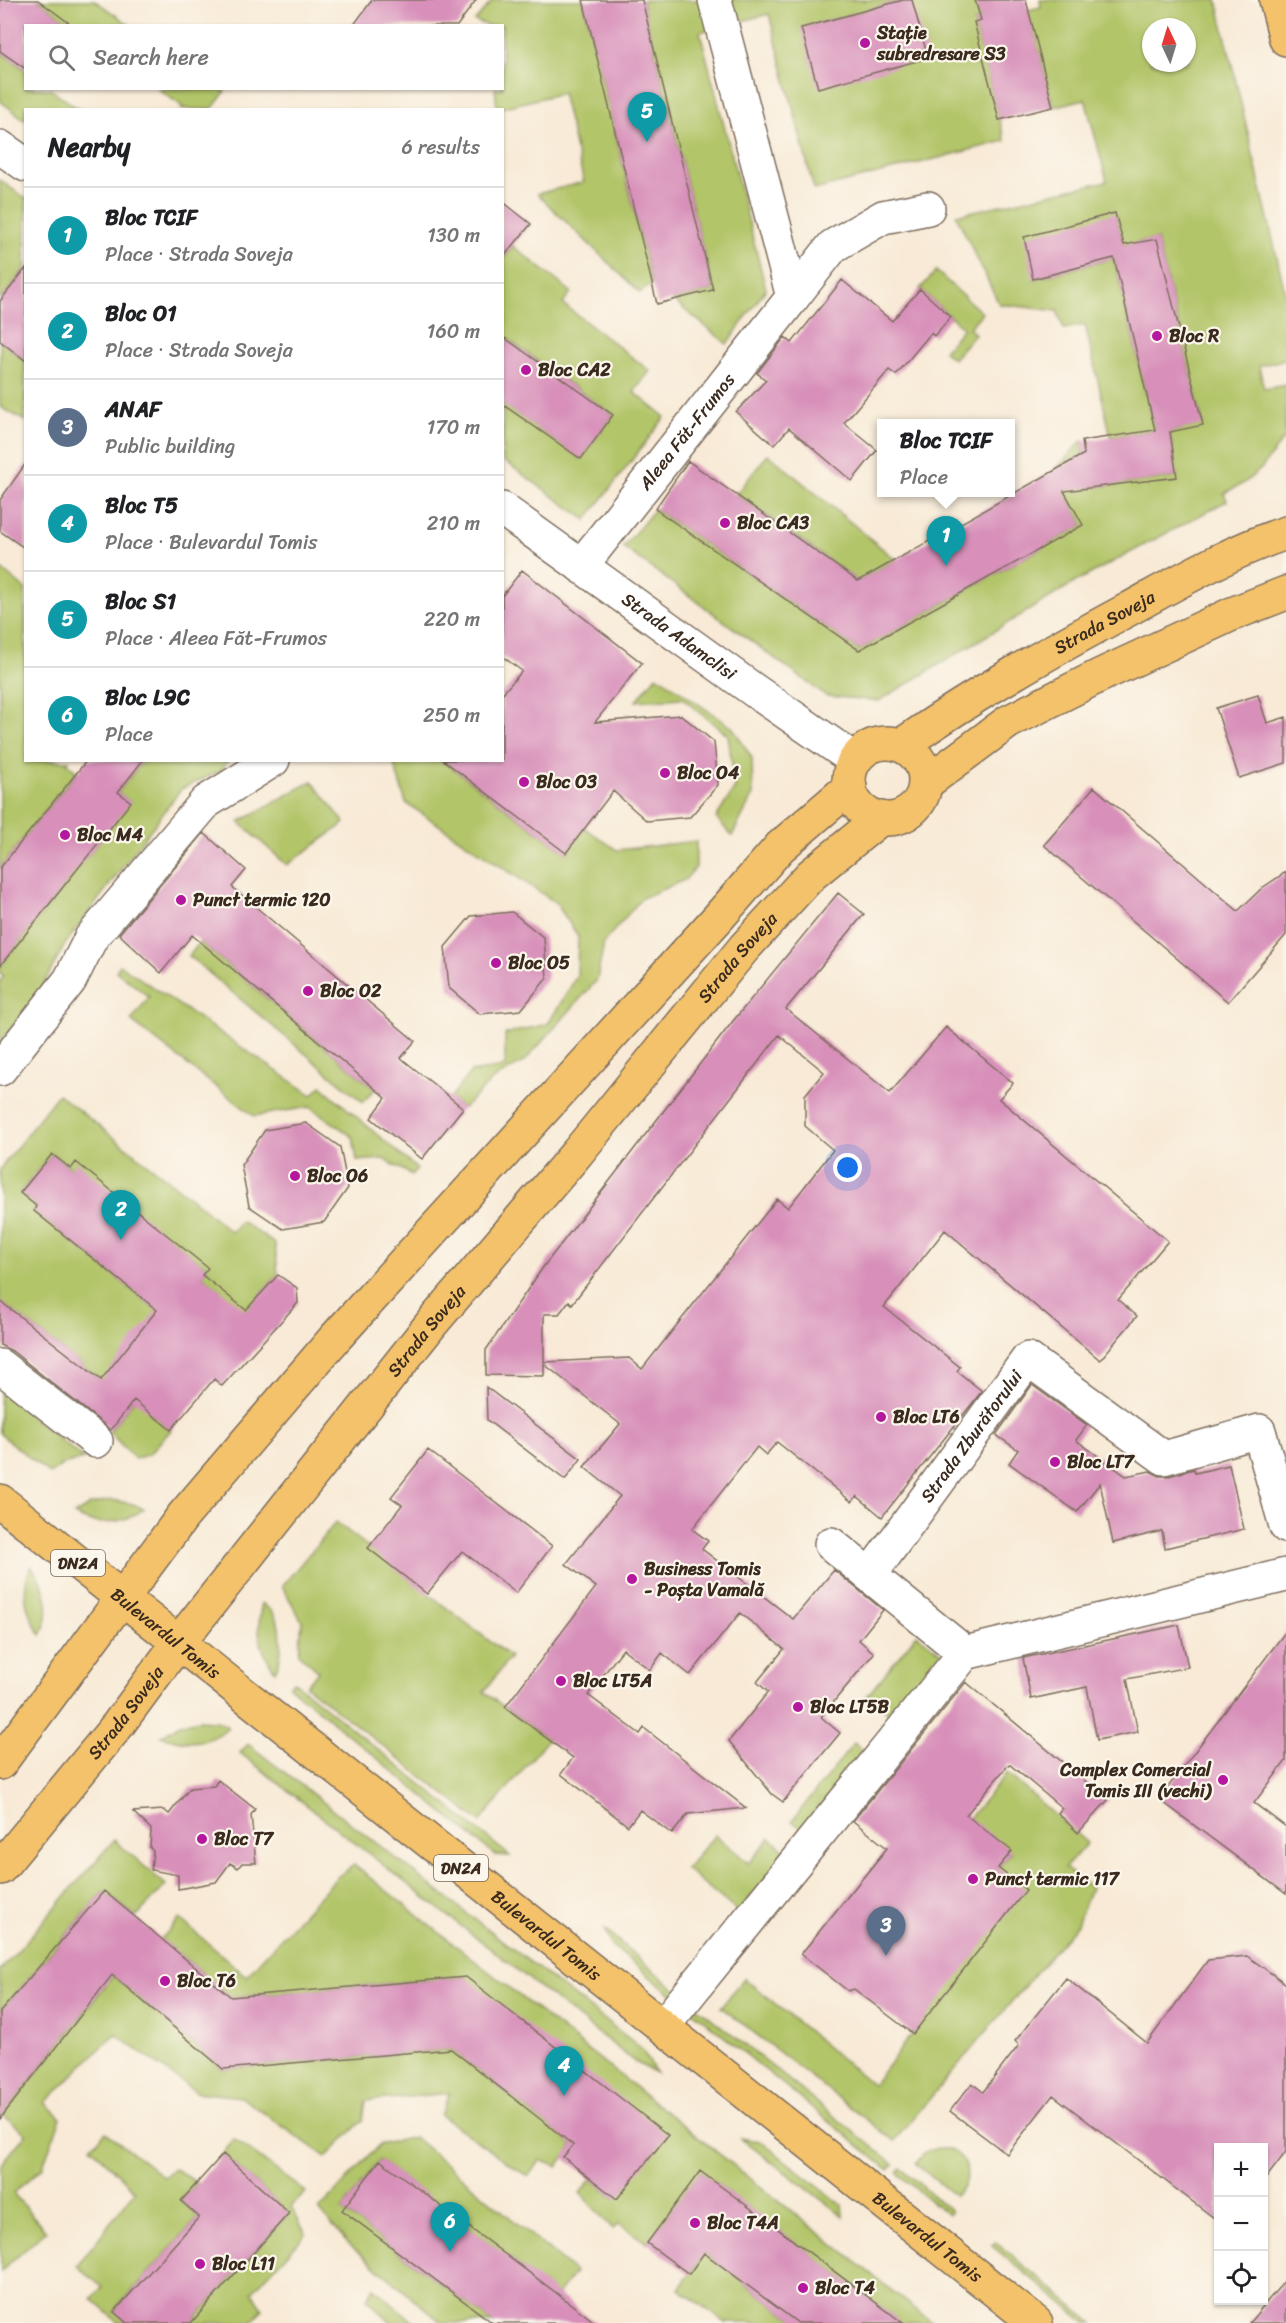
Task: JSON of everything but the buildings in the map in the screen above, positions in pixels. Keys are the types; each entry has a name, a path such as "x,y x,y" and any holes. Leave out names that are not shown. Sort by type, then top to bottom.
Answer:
{"main road":[{"path":"1276,0 1286,39"},
{"name":"Strada Soveja","path":"902,745 942,717 1030,663 1201,570 1282,530"},
{"path":"926,783 1008,722 1099,676 1232,614 1286,593"},
{"path":"0,1763 183,1516 336,1338 780,847 853,774 871,747 881,743 902,745 917,757 922,765 926,783 919,802 912,810 903,816 881,819 860,808 854,799 853,774"},
{"name":"Strada Soveja","path":"0,1868 117,1726 179,1642 442,1311 577,1153 744,948 811,875 881,819"},
{"name":"Bulevardul Tomis","path":"0,1501 520,1916 663,2026 1036,2323"}],"street":[{"path":"715,0 793,297"},
{"path":"0,147 24,164"},
{"name":"Aleea Făt-Frumos","path":"581,566 833,246 883,217 928,208"},
{"name":"Strada Adamclisi","path":"505,516 581,566 755,691 853,774"},
{"path":"0,1069 70,980 91,938 206,802 270,762"},
{"name":"Strada Zburătorului","path":"870,1575 1028,1359 1164,1458 1259,1431 1286,1526"},
{"path":"0,1366 96,1441"},
{"path":"831,1544 965,1653"},
{"path":"663,2026 965,1653 1286,1575"}],"green space":[{"path":"38,0 94,0 129,24 72,24"},
{"path":"493,0 583,0 652,284 640,293 537,194 584,182 562,93 497,108 495,90 504,90 504,24 483,24 475,21"},
{"path":"642,0 903,0 802,28 912,0 975,0 981,20 974,22 1005,141 814,190 769,14 700,32 766,289 727,344 673,300 713,290"},
{"path":"1040,0 1217,0 1286,296 1286,359 1259,366 1264,389 1286,385 1285,437 1261,469 1244,483 1224,493 1227,501 1077,581 879,701 826,696 623,547 655,509 859,650 1083,525 1053,472 1082,441 1088,488 1177,477 1170,432 1203,424 1157,239 1124,245 1115,214 1034,279 1114,258 1155,430 1111,437 1085,325 1064,329 1057,311 999,304 956,215 1107,181 1085,99 1053,107 1028,10 1041,7"},
{"path":"0,52 24,69 24,90 51,90 78,108 24,108 24,119 0,101"},
{"path":"159,90 222,90 225,92 213,108 183,107"},
{"path":"0,180 24,198 24,269 0,301"},
{"path":"513,246 571,292 563,304 650,371 634,392 665,417 586,520 504,461 504,405 581,459 613,415 504,337 504,258"},
{"path":"936,271 982,313 969,328 975,334 953,359 944,351 963,328 920,289"},
{"path":"0,341 24,360 24,420 0,407"},
{"path":"768,454 896,560 858,581 736,494"},
{"path":"0,568 24,588 24,762 68,762 77,772 0,868"},
{"path":"657,675 733,728 752,758 753,795 732,836 716,818 735,788 728,735 682,698 636,701"},
{"path":"142,762 227,762 221,771 181,789 66,943 37,996 0,1043 0,981 4,976 0,973 0,966 130,802 118,792"},
{"path":"393,762 444,762 566,853 585,828 617,850 696,841 696,867 685,880 642,898 604,942 597,980 525,1061 494,1079 463,1108 450,1098 471,1072 505,1067 505,1034 548,1024 577,976 578,936 556,903 406,803"},
{"path":"312,781 345,823 287,865 239,822"},
{"path":"200,942 375,1089 363,1102 189,956"},
{"path":"120,965 312,1095 321,1086 417,1169 412,1175 383,1159 357,1161 353,1137 310,1107 254,1116 131,1021 149,997 116,971"},
{"path":"58,1094 231,1232 241,1221 275,1244 278,1275 198,1365 180,1376 150,1413 171,1430 149,1454 135,1459 109,1432 171,1353 101,1380 0,1301 0,1169","holes":["52,1154 208,1268 202,1275 220,1290 167,1318 34,1211 36,1206 20,1193"]},
{"path":"0,1392 84,1459 63,1464 50,1474 0,1434"},
{"path":"112,1500 133,1504 144,1509 119,1521 101,1523 74,1515 90,1505"},
{"path":"336,1522 510,1657 484,1692 548,1739 480,1822 306,1686 318,1671 299,1654 302,1621 282,1586"},
{"path":"31,1566 41,1582 47,1599 47,1617 41,1635 26,1602 26,1584"},
{"path":"262,1603 273,1613 279,1626 281,1650 275,1671 265,1654 260,1638 259,1622"},
{"path":"917,1634 944,1655 894,1717 867,1696"},
{"path":"293,1681 510,1856 495,1855 289,1686"},
{"path":"199,1720 217,1721 228,1727 213,1738 196,1742 178,1741 161,1736 180,1724"},
{"path":"854,1743 865,1752 803,1830 792,1821"},
{"path":"248,1744 641,2048 656,2073 635,2062 240,1753"},
{"path":"1007,1773 1087,1843 1065,1868 1091,1888 1077,1924 894,2141 721,2007 744,1978 873,2085 970,1959 919,1878","holes":["966,1842 1012,1852 998,1868"]},
{"path":"715,1835 749,1863 770,1838 788,1853 738,1912 686,1869"},
{"path":"114,1840 166,1885 136,1917 104,1891 0,2012 0,1971"},
{"path":"354,1865 933,2323 902,2323 701,2172 647,2243 619,2224 613,2229 580,2193 591,2179 617,2199 466,1977 231,1997 161,1939 180,1919 246,1976 337,1877"},
{"path":"604,1929 686,1998 894,2164 889,2170 611,1945"},
{"path":"113,1976 223,2069 451,2049 573,2145 557,2167 540,2160 528,2177 440,2115 450,2093 366,2101 363,2120 326,2157 241,2097 196,2092 115,2034 45,2103 61,2118 42,2168 13,2193 46,2231 0,2272 0,2166 26,2134 3,2115"},
{"path":"106,2132 164,2177 174,2168 197,2183 181,2201 199,2217 114,2311 127,2323 119,2323 92,2299 102,2287 77,2266 135,2191 91,2147"},
{"path":"414,2137 575,2272 558,2295 379,2160 342,2210 493,2323 442,2323 348,2243 319,2210 379,2145"},
{"path":"740,2138 760,2141 842,2205 843,2216"},
{"path":"234,2139 306,2192 291,2207 306,2234 252,2292 263,2309 251,2323 191,2323 289,2213 223,2154"},
{"path":"938,2148 952,2151 964,2163 966,2183 955,2196 916,2164 925,2153"},
{"path":"901,2168 951,2211 948,2215 897,2173"},
{"path":"995,2242 1093,2323 1086,2323 992,2246"},
{"path":"704,2253 798,2323 726,2323 679,2289"},
{"path":"374,2287 415,2323 391,2323 367,2299"}],"place":[{"name":"Stație subredresare S3","path":"865,43"},
{"name":"Bloc S1","path":"647,142"},
{"name":"Bloc R","path":"1157,336"},
{"name":"Bloc CA2","path":"526,370"},
{"name":"Bloc CA3","path":"725,523"},
{"name":"Bloc TCIF","path":"946,566"},
{"name":"Bloc O4","path":"665,773"},
{"name":"Bloc O3","path":"524,782"},
{"name":"Bloc M4","path":"65,835"},
{"name":"Punct termic 120","path":"181,900"},
{"name":"Bloc O5","path":"496,963"},
{"name":"Bloc O2","path":"308,991"},
{"name":"Bloc O6","path":"295,1176"},
{"name":"Bloc O1","path":"121,1240"},
{"name":"Bloc LT6","path":"881,1417"},
{"name":"Bloc LT7","path":"1055,1462"},
{"name":"Business Tomis - Poșta Vamală","path":"632,1579"},
{"name":"Bloc LT5A","path":"561,1681"},
{"name":"Bloc LT5B","path":"798,1707"},
{"name":"Complex Comercial Tomis III (vechi)","path":"1223,1780"},
{"name":"Bloc T7","path":"202,1839"},
{"name":"Punct termic 117","path":"973,1879"},
{"name":"ANAF","path":"886,1956"},
{"name":"Bloc T6","path":"165,1981"},
{"name":"Bloc T5","path":"564,2096"},
{"name":"Bloc T4A","path":"695,2223"},
{"name":"Bloc L9C","path":"450,2252"},
{"name":"Bloc L11","path":"200,2264"},
{"name":"Bloc T4","path":"803,2288"}]}
